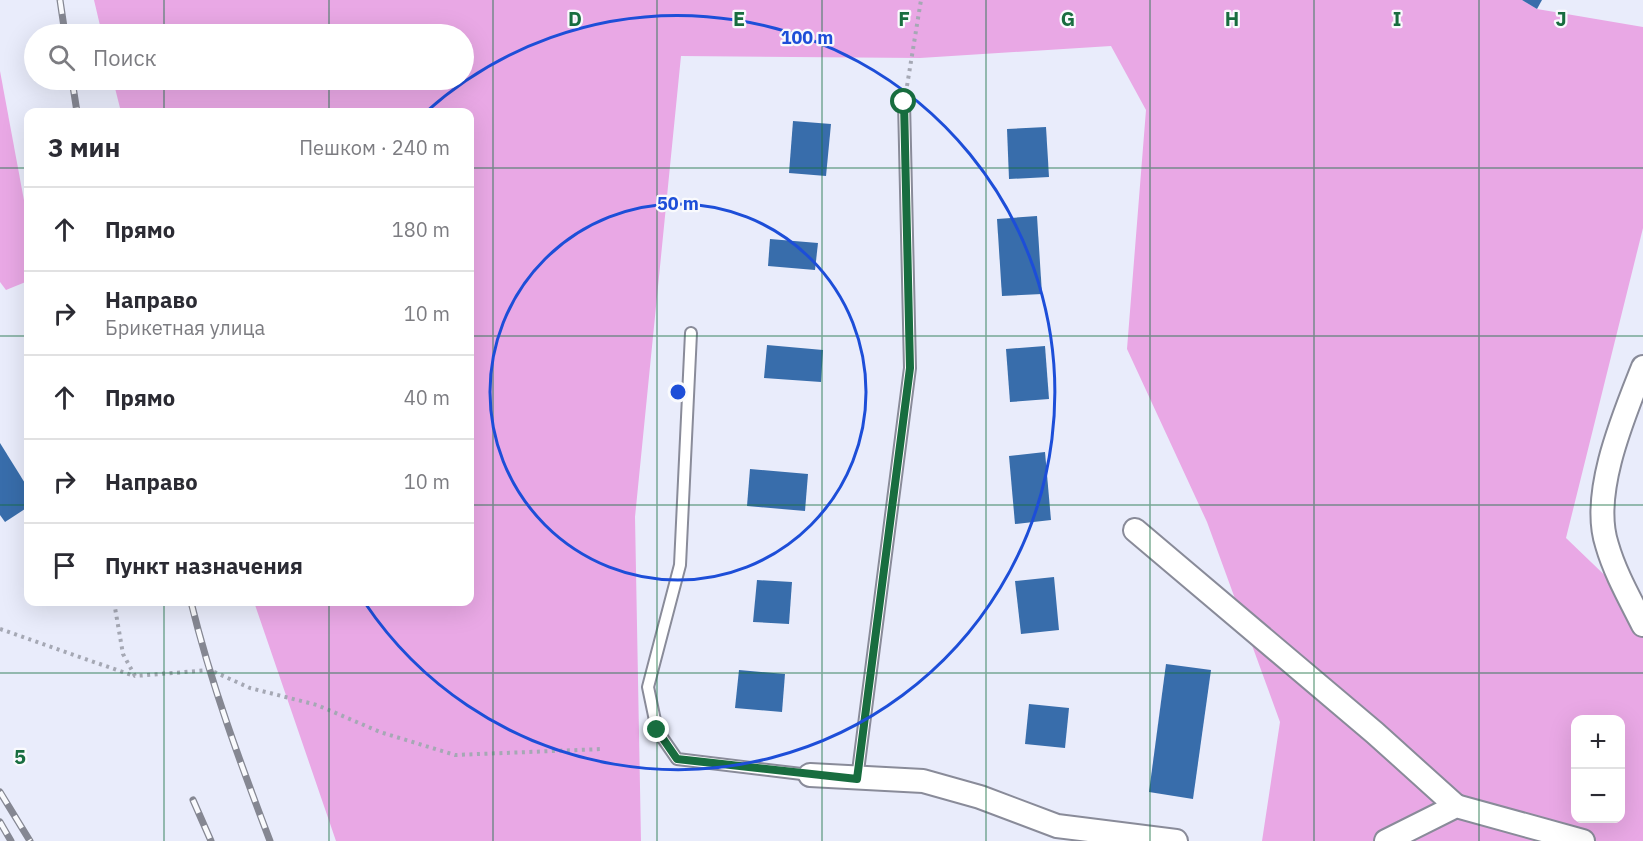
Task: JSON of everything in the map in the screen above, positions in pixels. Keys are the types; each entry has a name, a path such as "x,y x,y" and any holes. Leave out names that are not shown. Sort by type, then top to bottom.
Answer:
{"street":[{"path":"1643,367 1614,441 1602,518 1606,544 1643,625"},
{"path":"1136,530 1375,733 1456,806 1583,841"},
{"path":"810,775 923,781 980,797 1057,826 1176,841"},
{"path":"1386,841 1456,806"}],"lane":[{"path":"857,779 910,368 904,102"},
{"path":"691,333 680,565 648,687 657,730 677,759 810,775"}],"path":[{"path":"904,102 921,0"},
{"path":"115,606 123,654 135,676"},
{"path":"0,629 135,676 210,670 250,688 316,705 380,732 455,755 602,749"}],"shaded area":[{"path":"94,0 1522,0 1537,9 1643,27 1643,228 1566,538 1643,612 1643,841 1262,841 1280,722 1207,522 1127,349 1146,110 1111,46 920,58 681,56 635,517 641,841 336,841 255,606 474,606 474,108 120,108 116,90 474,90 474,24 100,24"},
{"path":"0,71 24,200 24,283 6,290 0,282"}],"building":[{"path":"1522,0 1542,0 1537,9"},
{"path":"793,121 831,124 826,176 789,173"},
{"path":"1046,127 1049,177 1009,179 1007,129"},
{"path":"1037,216 1042,294 1002,296 997,219"},
{"path":"770,239 818,243 815,270 768,266"},
{"path":"767,345 823,350 821,382 764,378"},
{"path":"1045,346 1049,399 1010,402 1006,349"},
{"path":"0,443 24,482 24,510 5,522 0,515"},
{"path":"1045,452 1051,520 1015,524 1009,456"},
{"path":"750,469 808,474 805,511 747,506"},
{"path":"1054,577 1059,630 1021,634 1015,581"},
{"path":"757,580 792,582 789,624 753,622"},
{"path":"1166,664 1211,670 1193,799 1149,792"},
{"path":"739,670 785,674 782,712 735,708"},
{"path":"1029,704 1069,708 1065,748 1025,744"}],"railway":[{"path":"60,0 64,24"},
{"path":"74,90 76,108"},
{"path":"192,606 217,693 270,841"},
{"path":"0,792 30,841"},
{"path":"193,800 211,841"},
{"path":"0,822 11,841"}],"route":[{"path":"657,730 677,759 857,779 910,368 904,102"}]}
